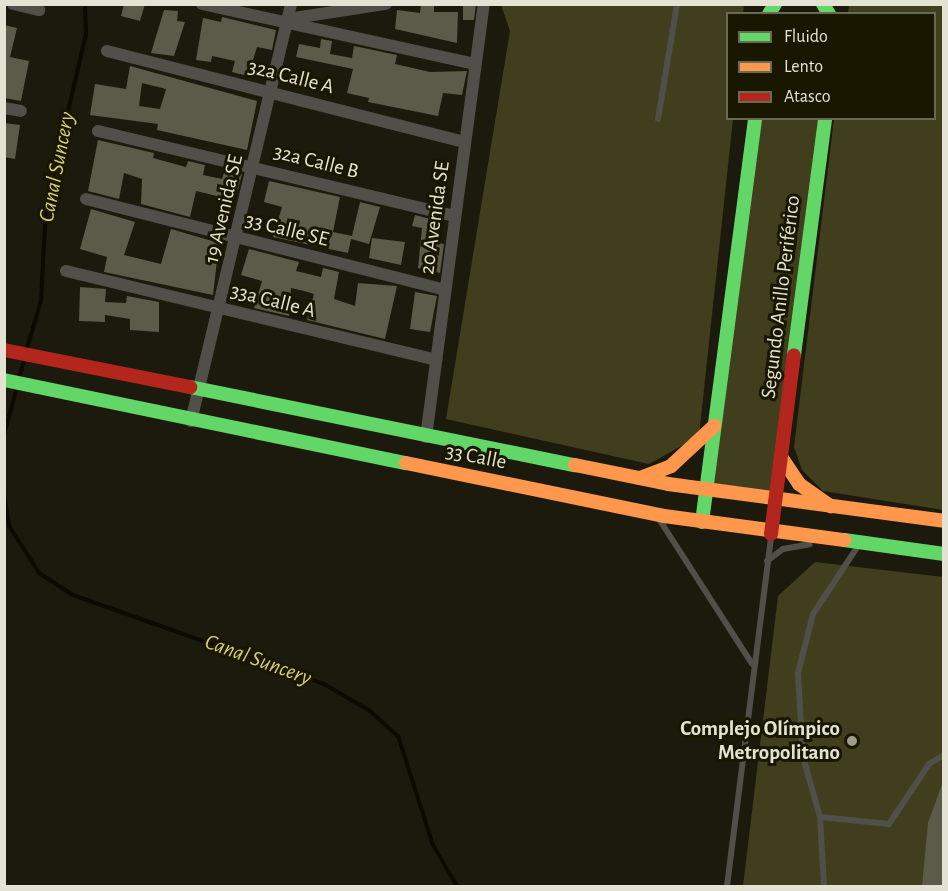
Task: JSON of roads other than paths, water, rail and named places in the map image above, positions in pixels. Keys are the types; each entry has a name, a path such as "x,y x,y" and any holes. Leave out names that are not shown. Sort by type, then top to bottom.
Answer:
{"main road":[{"path":"702,522 755,120"},
{"name":"Segundo Anillo Periférico","path":"771,534 825,120"},
{"name":"33 Calle","path":"4,350 198,392 638,478 775,502 944,521"},
{"name":"33 Calle","path":"4,380 191,421 656,514 771,534 858,546 944,554"},
{"path":"638,478 671,466 714,426"},
{"path":"781,457 799,484 838,510"}],"street":[{"path":"13,4 39,10"},
{"path":"202,4 287,20 476,64"},
{"name":"19 Avenida SE","path":"191,421 238,238 291,4"},
{"path":"287,20 386,4"},
{"name":"20 Avenida SE","path":"426,437 484,4"},
{"name":"32a Calle A","path":"107,51 465,142"},
{"path":"4,108 21,111"},
{"name":"32a Calle B","path":"99,131 454,216"},
{"name":"33 Calle SE","path":"86,199 445,290"},
{"name":"33a Calle A","path":"66,271 436,360"}],"lane":[{"path":"658,119 677,4"},
{"path":"656,514 675,550 753,665"},
{"path":"727,886 771,534"},
{"path":"767,561 783,549 824,541"},
{"path":"824,886 820,818 803,757 798,673 813,614 858,546"},
{"path":"820,818 889,824 929,764 944,755"}],"waterway":[{"name":"Canal Suncery","path":"27,348 41,301 46,206 86,34 85,4"},
{"name":"Canal Suncery","path":"19,377 24,361"},
{"name":"Canal Suncery","path":"4,435 17,387"},
{"name":"Canal Suncery","path":"4,494 9,526 39,573 73,595 324,684 370,711 398,736 433,845 457,886"}],"place":[{"name":"Complejo Olímpico Metropolitano","path":"852,741"}]}
